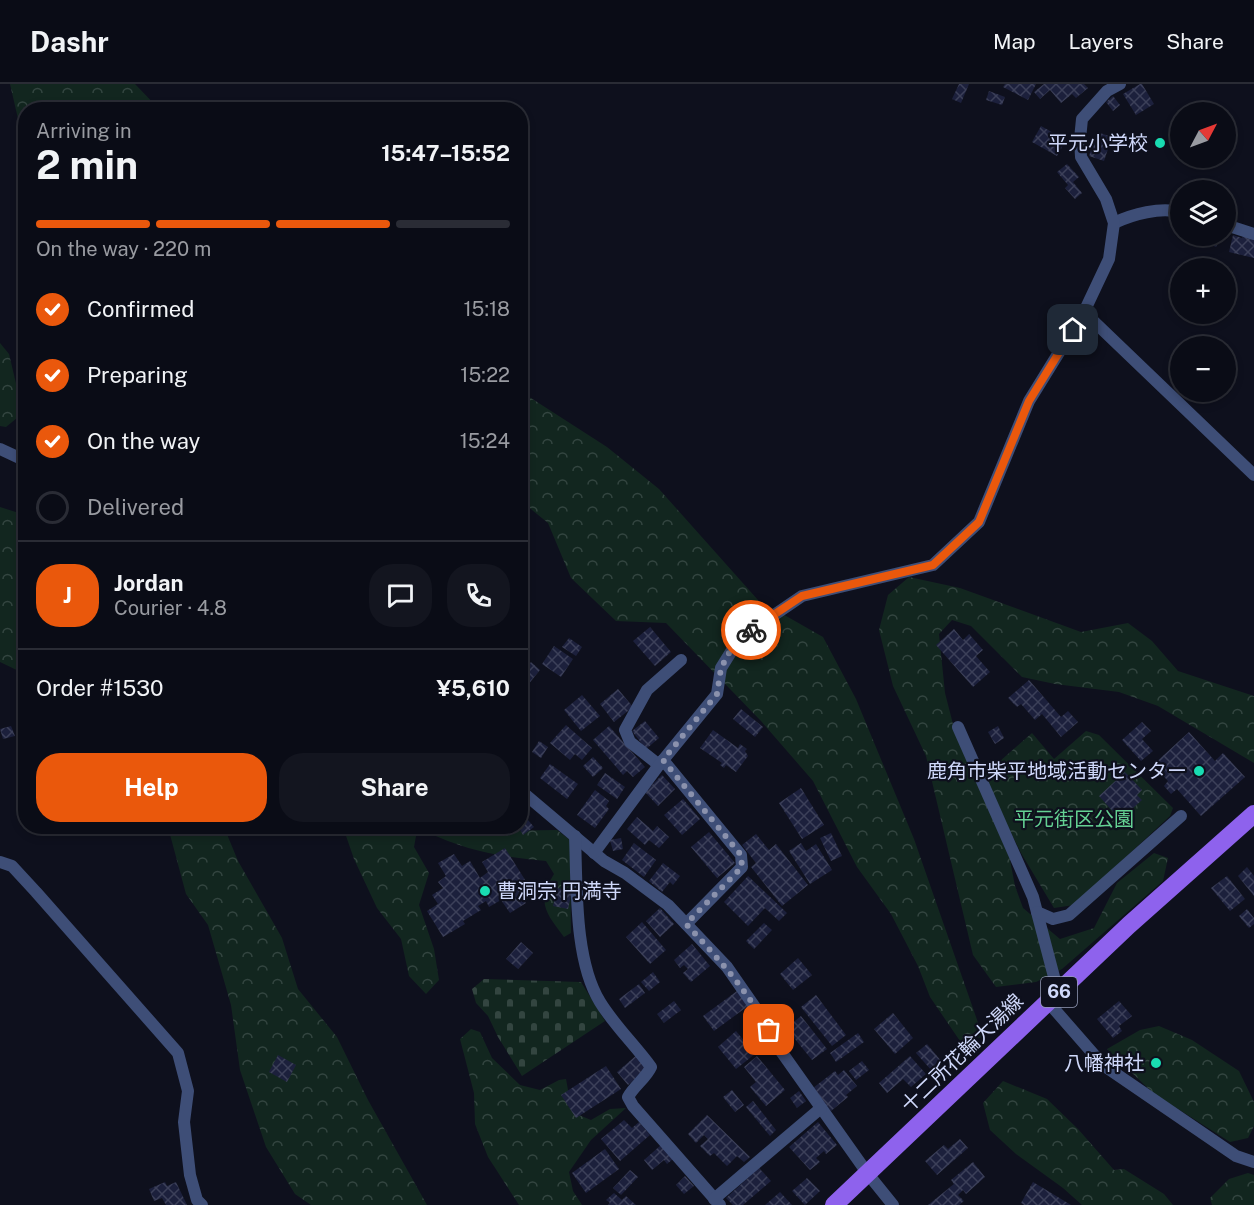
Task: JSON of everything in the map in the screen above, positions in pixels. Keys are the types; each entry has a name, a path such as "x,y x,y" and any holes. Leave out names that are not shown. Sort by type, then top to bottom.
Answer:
{"main road":[{"name":"十二所花輪大湯線","path":"834,1205 1129,925 1254,814"}],"street":[{"path":"594,853 661,763 717,694 721,668 739,639 802,596 933,565 979,522 1029,401 1084,312 1109,259 1114,223 1106,199 1081,157 1080,139 1082,119 1107,91 1120,84"},
{"path":"1114,223 1127,217 1170,210"},
{"path":"1236,228 1254,234"},
{"path":"1084,312 1254,475"},
{"path":"0,448 18,457"},
{"path":"681,660 647,690 625,730 630,742 661,763 741,855 742,867 686,924"},
{"path":"958,727 1033,897 1053,997 1104,1065 1236,1156 1254,1162"},
{"path":"528,797 604,861 625,873 668,905 727,967 759,1013 778,1047 868,1174 893,1205"},
{"path":"1037,912 1053,919 1069,915 1181,816"},
{"path":"575,836 578,909 586,966 600,1001 651,1067 649,1072 633,1087 628,1097 633,1106 717,1202 821,1108"},
{"path":"0,862 12,866 178,1053 188,1091 184,1122 190,1174 198,1200 202,1205"}],"green space":[{"path":"10,84 135,84 152,102 18,102 18,119"},
{"path":"0,343 9,354 18,392 18,417 6,427 0,426"},
{"path":"528,396 607,447 659,489 758,600 823,637 856,699 914,839 983,1037 960,1041 930,997 918,966 891,914 857,867 813,781 761,721 666,623 616,621 571,578 548,523 528,507"},
{"path":"0,507 18,513 18,671 0,662"},
{"path":"909,577 960,588 1081,632 1128,623 1152,641 1178,671 1254,696 1254,763 1158,706 1119,692 1055,684 1022,677 971,626 952,620 939,634 945,693 954,728 1004,829 1015,886 1023,908 1060,939 1094,928 1117,883 1154,853 1168,858 1163,881 1062,969 1036,982 996,987 973,955 926,756 893,686 879,630 888,595"},
{"name":"平元街区公園","path":"1086,731 1099,735 1173,808 1170,816 1074,905 1054,908 1021,853 983,776 1032,733 1054,759"},
{"path":"528,830 557,830 570,840 571,933 564,937 548,914 545,893 554,874 546,861 484,852 431,834 528,834"},
{"path":"170,834 227,834 238,861 282,938 298,989 337,1037 368,1100 427,1205 311,1205 295,1194 266,1147 240,1070 231,1005 208,925 186,894"},
{"path":"345,834 420,834 416,836 414,847 429,873 419,905 434,949 439,980 426,994 409,976 401,939 377,908 354,859"},
{"path":"484,979 581,982 605,1021 522,1076 488,1016 476,1003 472,989"},
{"path":"1159,1026 1192,1040 1239,1071 1254,1102 1254,1126 1248,1138 1230,1142 1153,1093 1107,1049 1140,1030"},
{"path":"471,1029 480,1032 492,1058 520,1085 540,1090 559,1080 566,1079 568,1106 574,1113 591,1120 610,1109 626,1108 591,1140 569,1172 573,1191 582,1205 519,1205 488,1157 475,1124 474,1093 460,1039"},
{"path":"1003,1081 1047,1099 1078,1129 1114,1170 1124,1169 1164,1194 1173,1205 1082,1205 1063,1188 1016,1154 990,1130 983,1103"},
{"path":"1248,1173 1254,1175 1254,1205 1212,1205 1210,1198 1229,1179"}],"building":[{"path":"959,84 969,84 961,103 952,99"},
{"path":"1005,84 1036,84 1028,100 1003,87"},
{"path":"1044,84 1084,84 1088,88 1076,98 1072,94 1061,103 1050,90 1040,99 1034,92"},
{"path":"1140,84 1154,104 1136,115 1123,94"},
{"path":"989,91 1005,97 1002,105 986,100"},
{"path":"1113,96 1120,105 1113,111 1106,102"},
{"path":"1041,126 1066,140 1057,156 1032,142"},
{"path":"1097,132 1112,137 1104,161 1089,156"},
{"path":"1067,164 1079,177 1073,182 1082,193 1075,199 1065,188 1068,185 1057,172"},
{"path":"1244,233 1254,235 1254,258 1229,252 1230,246 1236,246 1236,236 1242,238"},
{"path":"650,627 671,652 655,666 633,641"},
{"path":"954,629 963,640 969,634 983,650 976,656 990,672 973,687 936,645"},
{"path":"569,638 582,647 576,656 562,647"},
{"path":"554,646 573,659 561,677 542,664"},
{"path":"531,662 540,670 528,685 528,666"},
{"path":"1029,680 1061,717 1068,711 1078,722 1061,737 1042,714 1035,720 1021,704 1017,707 1008,698"},
{"path":"618,689 633,707 614,722 600,704"},
{"path":"582,695 600,716 581,731 564,710"},
{"path":"741,709 763,727 755,737 733,719"},
{"path":"645,721 659,738 646,749 632,731"},
{"path":"1142,722 1151,731 1142,739 1153,751 1141,761 1122,740"},
{"path":"566,725 592,748 582,760 575,754 570,760 550,743"},
{"path":"11,726 15,736 3,739 0,729"},
{"path":"609,726 645,767 633,777 627,771 623,775 593,740"},
{"path":"998,726 1004,738 995,744 988,732"},
{"path":"713,730 738,748 740,744 747,749 745,751 748,756 736,772 726,765 724,768 720,765 722,763 700,748"},
{"name":"鹿角市柴平地域活動センター","path":"1189,732 1215,761 1223,753 1245,777 1201,816 1177,789 1171,794 1164,786 1168,781 1153,765"},
{"path":"539,741 548,747 541,758 532,752"},
{"path":"593,757 603,768 593,777 583,766"},
{"path":"550,764 578,784 567,799 540,778"},
{"path":"1125,772 1142,790 1137,795 1142,800 1124,816 1119,810 1115,814 1099,796"},
{"path":"605,773 625,787 617,799 597,785"},
{"path":"662,775 675,789 658,806 645,792"},
{"path":"801,788 824,825 802,839 779,803"},
{"path":"595,790 609,801 606,806 609,809 595,828 577,815"},
{"path":"683,799 700,819 682,835 664,815"},
{"path":"637,817 653,831 657,826 669,837 659,848 649,840 645,845 627,829"},
{"path":"528,820 534,827 528,831"},
{"path":"709,832 735,863 717,878 691,847"},
{"path":"831,833 842,856 831,861 820,838"},
{"path":"756,834 769,850 776,844 808,885 782,906 751,867 756,863 742,845"},
{"path":"621,838 623,849 613,851 610,840"},
{"path":"634,843 656,860 644,877 622,860"},
{"path":"801,843 806,851 816,844 832,870 810,884 789,851"},
{"name":"曹洞宗 円満寺","path":"505,848 534,894 524,901 526,903 510,913 501,900 489,907 486,901 478,906 481,910 463,921 465,924 443,937 427,911 438,904 432,895 443,888 438,882 446,876 438,863 454,854 462,866 470,861 480,878 488,872 482,862"},
{"path":"663,863 680,876 673,885 670,882 662,892 649,881"},
{"path":"1247,867 1254,876 1254,896 1238,876"},
{"path":"748,876 787,913 779,921 765,908 748,926 724,902"},
{"path":"1227,876 1245,899 1230,911 1211,888"},
{"path":"557,888 572,891 568,909 553,906"},
{"path":"660,908 674,924 660,937 646,921"},
{"path":"1247,909 1254,918 1254,924 1249,928 1239,916"},
{"path":"642,922 666,950 650,964 626,937"},
{"path":"764,923 772,930 754,949 746,941"},
{"path":"521,942 533,953 518,969 506,959"},
{"path":"692,944 710,966 691,982 683,973 688,969 684,965 680,968 674,960"},
{"path":"798,958 812,975 793,990 780,974"},
{"path":"653,972 660,982 649,991 641,982"},
{"path":"639,984 645,993 625,1008 619,999"},
{"path":"737,991 748,1006 714,1031 703,1016"},
{"path":"816,995 846,1035 832,1046 801,1007"},
{"path":"674,1001 681,1010 664,1023 657,1014"},
{"path":"1119,1001 1132,1016 1119,1026 1122,1031 1113,1038 1097,1019"},
{"path":"893,1013 913,1038 895,1054 874,1029"},
{"path":"801,1016 827,1049 812,1060 786,1028"},
{"path":"736,1031 755,1054 736,1069 718,1047"},
{"path":"858,1033 864,1042 836,1062 830,1053"},
{"path":"927,1044 942,1062 932,1071 916,1053"},
{"path":"638,1054 649,1067 628,1085 617,1072"},
{"path":"278,1055 296,1065 287,1082 269,1072"},
{"path":"757,1056 785,1090 766,1106 750,1087 756,1082 744,1067"},
{"path":"910,1056 926,1074 911,1087 903,1079 887,1093 879,1083"},
{"path":"862,1061 869,1070 856,1080 849,1071"},
{"path":"606,1066 621,1089 576,1118 561,1095"},
{"path":"844,1070 857,1086 831,1111 813,1088 835,1071 838,1075"},
{"path":"732,1090 744,1105 735,1112 723,1097"},
{"path":"799,1091 806,1101 797,1108 790,1098"},
{"path":"753,1101 776,1130 770,1136 746,1107"},
{"path":"707,1115 750,1157 744,1162 737,1156 727,1166 714,1153 710,1156 700,1146 708,1139 704,1135 696,1143 688,1134"},
{"path":"624,1120 632,1128 639,1122 650,1135 620,1161 601,1139"},
{"path":"818,1122 837,1145 826,1154 824,1151 816,1158 820,1162 810,1170 789,1147"},
{"path":"960,1139 968,1148 937,1175 925,1161 944,1145 948,1149"},
{"path":"661,1145 673,1159 667,1164 664,1160 652,1170 644,1160"},
{"path":"605,1149 619,1169 586,1193 572,1173"},
{"path":"973,1162 985,1177 966,1194 963,1190 958,1195 964,1201 959,1205 928,1205 954,1184 951,1180"},
{"path":"759,1168 771,1181 743,1205 733,1205 726,1198"},
{"path":"630,1170 638,1177 621,1195 613,1188"},
{"path":"685,1176 694,1186 684,1194 676,1185"},
{"path":"807,1178 820,1191 805,1205 792,1191"},
{"path":"165,1182 167,1186 176,1182 187,1205 166,1205 162,1198 154,1201 149,1189"},
{"path":"1033,1182 1071,1205 1024,1205 1021,1203"},
{"path":"780,1192 792,1205 765,1205"},
{"path":"614,1193 622,1200 626,1196 636,1205 608,1205 610,1203 606,1200"}],"way so far":[{"path":"751,630 739,639 721,668 717,694 663,760 741,855 742,867 686,924 727,967 769,1030"}],"place":[{"name":"平元小学校","path":"1160,143"},
{"name":"鹿角市柴平地域活動センター","path":"1199,771"},
{"name":"曹洞宗 円満寺","path":"485,891"},
{"name":"八幡神社","path":"1156,1063"}],"route":[{"path":"751,630 802,596 933,565 979,522 1029,401 1073,330"}]}
